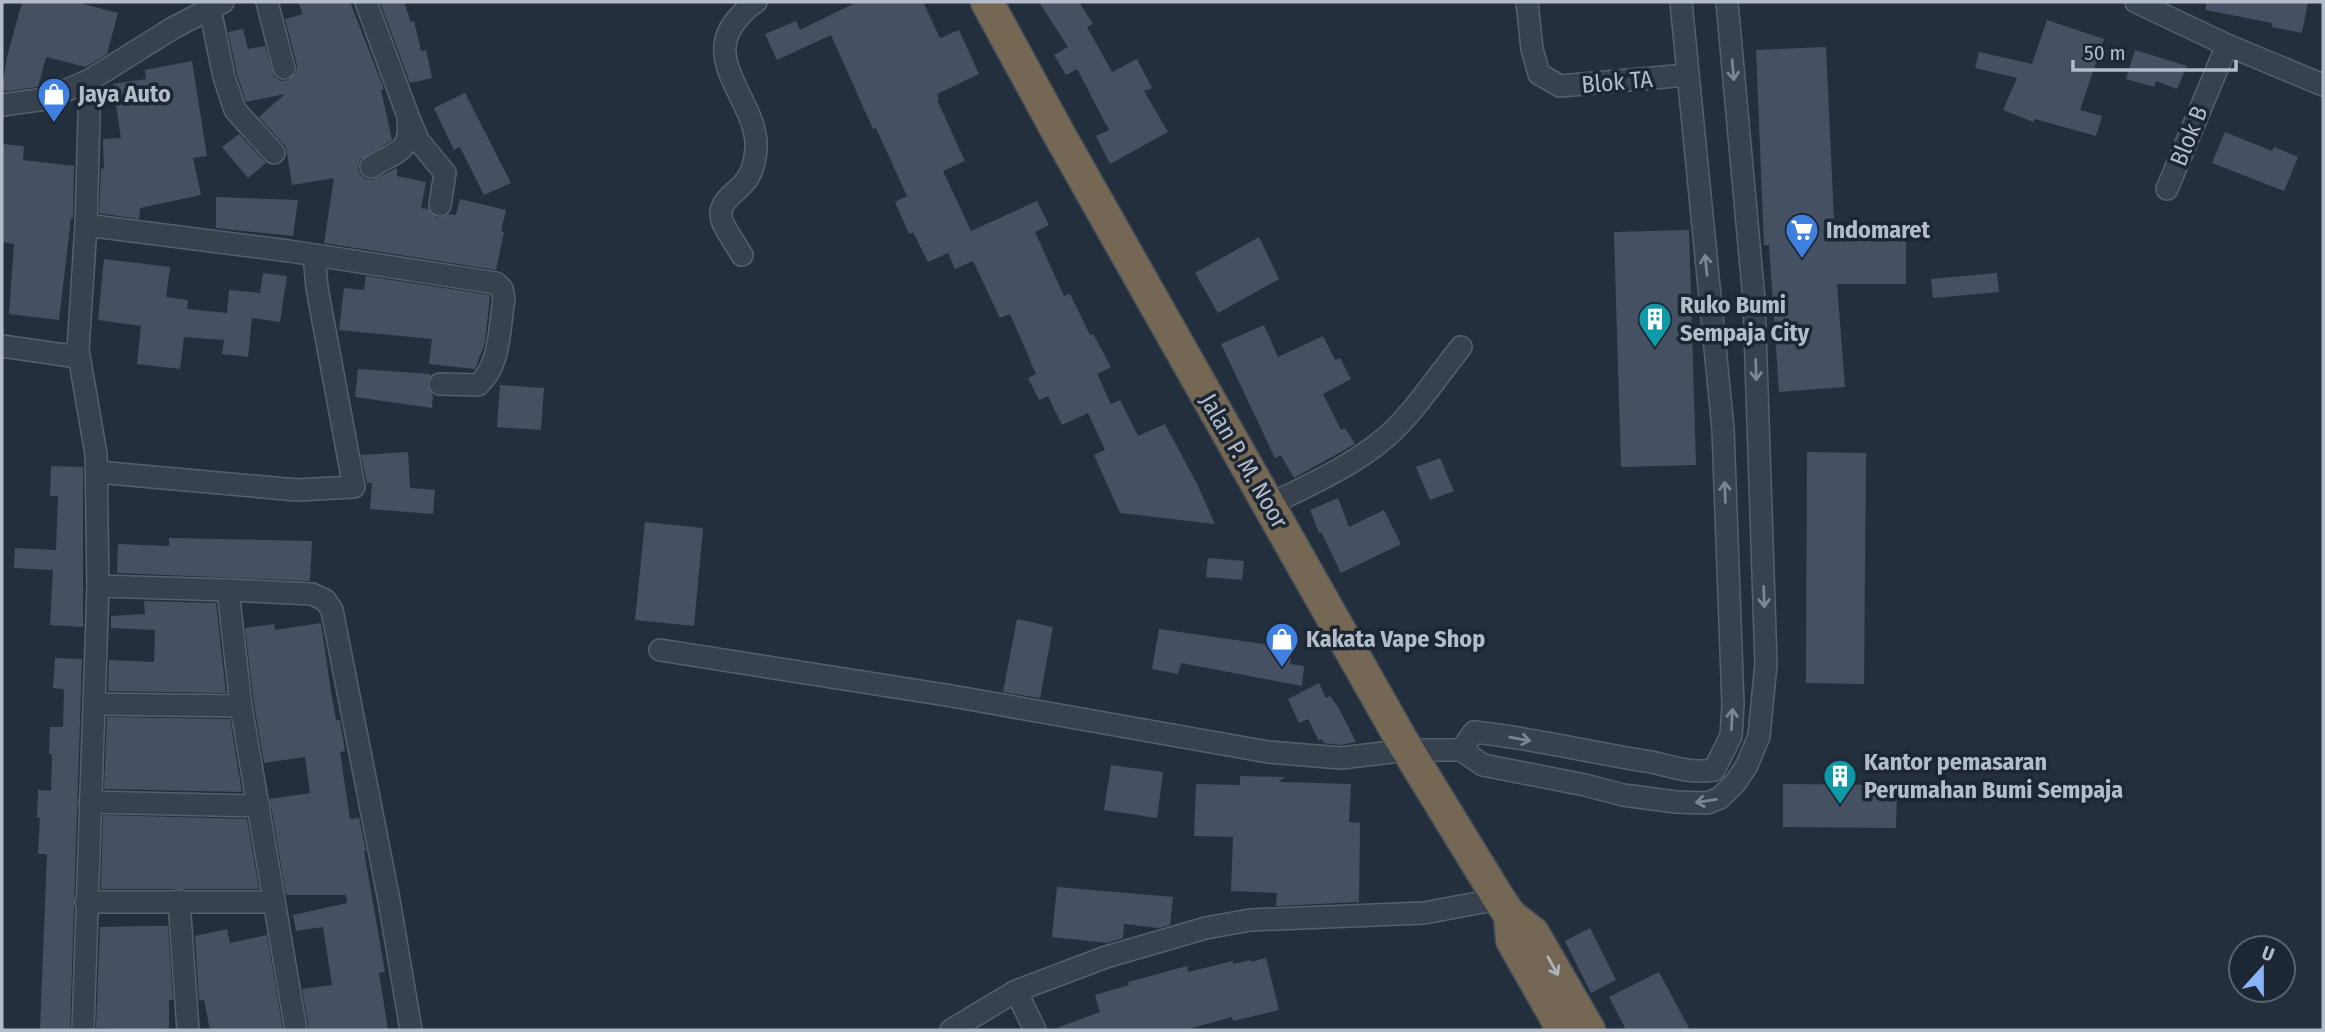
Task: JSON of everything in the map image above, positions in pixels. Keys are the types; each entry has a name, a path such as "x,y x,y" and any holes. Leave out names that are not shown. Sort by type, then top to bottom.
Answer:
{"highway":[{"name":"Jalan P. M. Noor","path":"987,2 1060,136 1409,750 1505,907 1533,933 1589,1030"},
{"name":"Jalan P. M. Noor","path":"1505,907 1512,940 1563,1030"}],"street":[{"path":"267,2 284,68"},
{"path":"366,2 418,140 445,173 440,205"},
{"path":"742,255 722,221 722,206 730,194 744,183 753,167 755,139 747,110 726,62 723,45 732,25 756,2"},
{"name":"Blok TA","path":"1527,2 1532,49 1539,74 1560,86 1687,75"},
{"path":"1681,2 1723,429 1733,705 1731,736 1714,770"},
{"path":"660,650 952,695 1268,752 1341,758 1409,750 1461,750 1483,765 1501,770 1585,785 1623,795 1707,803 1720,798 1736,782 1747,765 1759,736 1766,664 1754,300 1727,2"},
{"path":"2136,2 2227,45 2323,85"},
{"path":"2,105 46,99 90,80 203,11 235,110 274,153"},
{"name":"Blok B","path":"2167,189 2227,45"},
{"path":"83,1030 98,586 97,472 78,357 86,225 90,80"},
{"path":"371,167 407,145 410,136 408,116"},
{"path":"86,225 303,253 496,283 502,289 504,299 494,365 489,376 478,385 440,384"},
{"path":"97,472 297,491 354,487 317,288 303,253"},
{"path":"2,346 78,357"},
{"path":"1269,505 1328,476 1380,443 1398,425 1461,347"},
{"path":"98,586 312,594 325,600 332,610 389,900 411,1030"},
{"path":"229,590 241,706 296,1030"},
{"path":"94,704 241,706"},
{"path":"1461,750 1474,732 1516,737 1694,773 1714,770 1736,782"},
{"path":"90,802 259,806"},
{"path":"179,901 188,1030"},
{"path":"86,902 274,902"},
{"path":"951,1030 1016,991 1106,957 1206,928 1250,920 1505,907"},
{"path":"1016,991 1035,1030"}],"building":[{"path":"22,2 76,2 118,13 107,54 86,67 46,57 38,87 2,90 7,57"},
{"path":"298,2 350,2 384,89 381,90 392,140 360,160 360,174 365,179 372,180 397,168 397,176 426,182 421,208 428,209 437,218 456,215 460,199 506,210 496,270 324,243 334,178 292,185 286,147 259,117 285,94 246,102 228,32 243,29 248,49 265,46 274,77 281,81 288,80 296,72 297,65 285,19 303,14"},
{"path":"380,2 404,2 411,22 414,21 421,51 426,50 432,78 410,83"},
{"path":"857,2 923,2 940,38 959,30 979,74 937,94 937,100 965,161 943,171 971,231 1037,201 1049,225 1035,232 1064,296 1070,294 1090,335 1093,334 1111,367 1097,374 1111,404 1120,400 1138,436 1165,424 1215,524 1120,513 1094,455 1105,450 1088,413 1062,425 1048,396 1039,400 1028,378 1036,374 1010,314 1000,318 973,261 955,269 948,253 928,262 913,232 909,234 895,202 907,196 876,128 873,129 831,35 777,60 765,34 796,21 800,30"},
{"path":"1039,2 1079,2 1093,24 1087,27 1112,72 1137,59 1152,88 1144,91 1168,132 1110,164 1096,136 1109,130 1077,69 1066,75 1054,55 1068,47"},
{"path":"2206,2 2308,2 2302,33 2272,27 2272,23 2206,10"},
{"path":"2047,20 2104,39 2080,110 2102,116 2096,136 2035,119 2033,122 2003,110 2017,78 1975,68 1979,52 2032,64"},
{"path":"1826,47 1835,241 1906,241 1906,284 1837,284 1845,387 1779,392 1769,245 1764,245 1756,50"},
{"path":"2135,50 2187,66 2177,89 2156,81 2154,87 2126,79"},
{"path":"192,61 207,156 193,158 201,195 140,208 139,219 99,213 101,168 104,169 103,139 121,138 113,84 146,79 145,70"},
{"path":"465,93 511,183 484,195 460,147 454,150 434,108"},
{"path":"2225,132 2272,151 2274,147 2298,157 2284,191 2212,163"},
{"path":"239,134 266,163 248,178 222,147"},
{"path":"2,144 24,146 23,160 74,166 73,218 59,320 9,314 14,244 2,242"},
{"path":"216,197 298,200 293,236 216,228"},
{"name":"Ruko Bumi Sempaja City","path":"1689,230 1696,465 1621,467 1614,232"},
{"path":"1259,237 1279,279 1218,313 1195,273"},
{"path":"104,259 170,267 166,297 188,300 187,309 227,313 229,290 260,293 263,273 287,276 280,322 252,318 248,357 222,354 224,340 184,337 180,369 137,364 141,326 98,320"},
{"path":"1997,273 1999,292 1933,298 1931,279"},
{"path":"366,276 490,295 485,343 475,369 429,364 432,339 339,330 344,288 364,290"},
{"path":"1264,325 1278,357 1323,336 1335,360 1340,358 1351,379 1323,394 1341,430 1345,428 1355,444 1294,478 1281,455 1275,458 1221,344"},
{"path":"358,369 431,374 427,384 433,395 432,408 355,397"},
{"path":"500,385 544,388 541,430 497,427"},
{"path":"408,452 410,488 435,490 433,514 370,509 372,483 367,483 361,455"},
{"path":"1807,452 1866,453 1864,684 1806,683"},
{"path":"1440,458 1454,491 1430,500 1416,467"},
{"path":"51,466 83,467 83,627 50,625 53,570 14,568 15,548 56,550 58,496 50,496"},
{"path":"1338,498 1349,527 1384,510 1401,544 1341,573 1310,510"},
{"path":"645,522 703,528 694,626 635,620"},
{"path":"169,538 312,541 310,581 117,573 118,544 169,546"},
{"path":"1208,558 1244,561 1242,580 1206,577"},
{"path":"144,601 216,603 226,693 108,691 109,660 154,662 155,630 111,628 111,616 145,614"},
{"path":"1017,619 1053,627 1040,698 1003,692"},
{"path":"321,623 336,720 340,720 345,751 340,752 350,819 359,818 366,851 385,972 379,973 388,1030 309,1030 302,989 332,985 323,927 296,931 293,915 347,903 346,895 286,895 270,799 310,793 305,757 264,763 254,704 245,628 274,624 275,630"},
{"path":"1159,629 1292,648 1290,664 1304,666 1302,686 1181,663 1178,674 1152,669"},
{"path":"55,658 82,659 70,1030 40,1030 47,854 38,854 38,790 51,791 50,727 63,727 64,689 53,688"},
{"path":"1319,683 1326,698 1330,696 1338,707 1356,742 1341,745 1324,743 1322,739 1319,741 1308,719 1299,723 1288,699"},
{"path":"107,717 230,719 242,792 104,789"},
{"path":"1111,765 1163,772 1157,818 1104,810"},
{"path":"1240,776 1286,777 1279,781 1281,782 1351,784 1349,822 1360,823 1359,902 1276,906 1277,893 1231,891 1233,837 1194,836 1196,784 1240,785"},
{"name":"Kantor pemasaran Perumahan Bumi Sempaja","path":"1783,784 1897,785 1896,828 1783,827"},
{"path":"103,815 247,819 259,889 101,889"},
{"path":"1057,887 1173,897 1170,925 1159,928 1124,924 1123,938 1107,943 1052,937"},
{"path":"168,926 173,1000 169,1000 169,1028 96,1028 100,927"},
{"path":"1590,928 1616,980 1591,993 1565,941"},
{"path":"227,929 230,943 267,935 283,1030 210,1030 204,1000 199,1000 195,936"},
{"path":"1266,958 1279,1010 1233,1021 1232,1017 1185,1030 1057,1030 1100,1012 1095,995 1129,985 1128,982 1187,966 1188,972 1233,961 1233,964"},
{"path":"1659,972 1690,1030 1626,1030 1609,997"}],"place":[{"name":"Jaya Auto","path":"54,124"},
{"name":"Indomaret","path":"1802,260"},
{"name":"Ruko Bumi Sempaja City","path":"1655,349"},
{"name":"Kakata Vape Shop","path":"1282,669"},
{"name":"Kantor pemasaran Perumahan Bumi Sempaja","path":"1840,806"}]}
